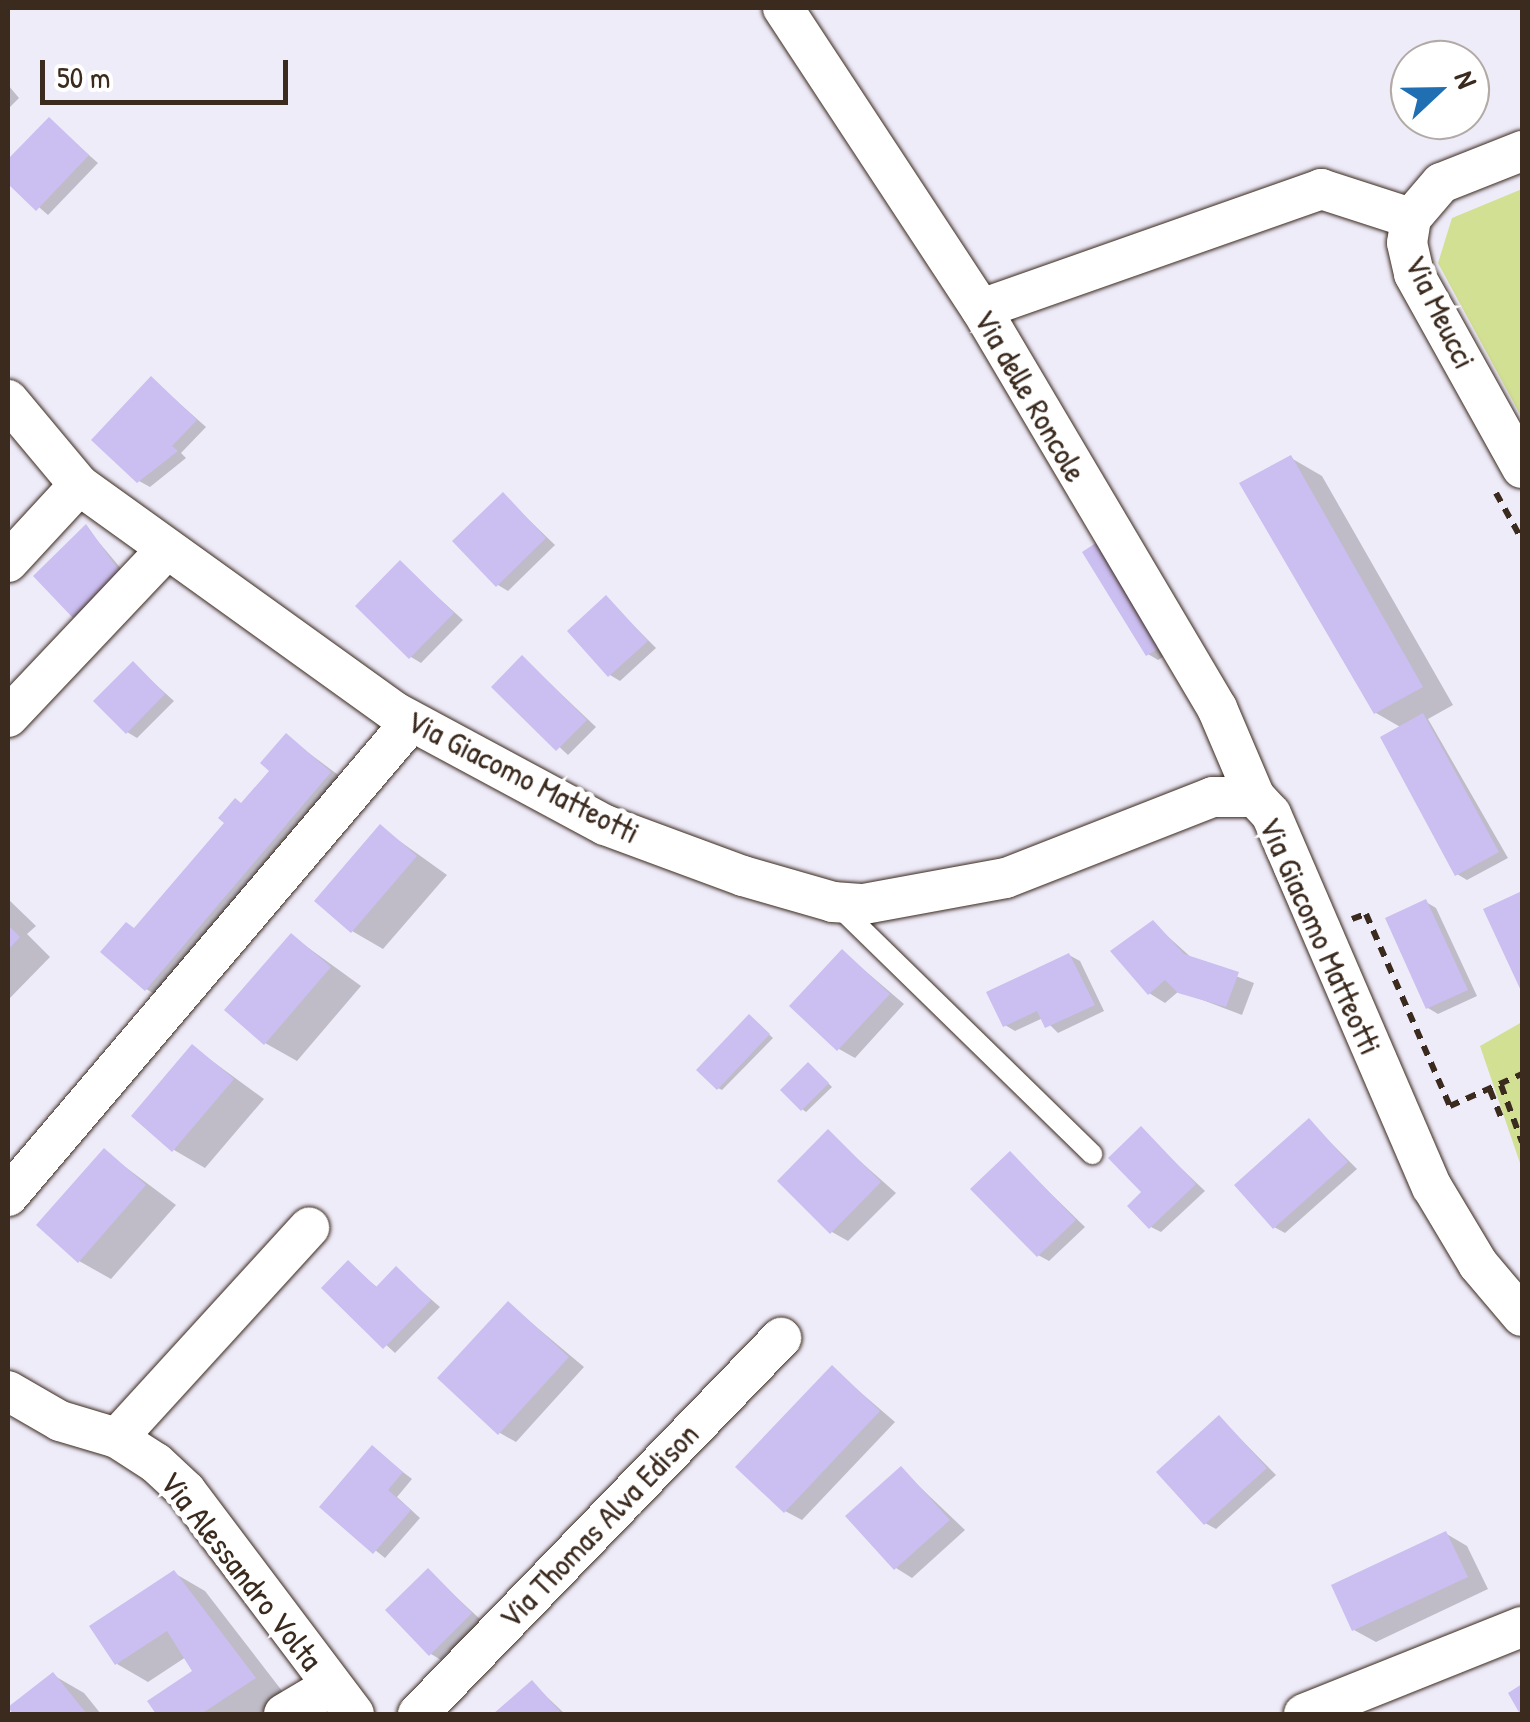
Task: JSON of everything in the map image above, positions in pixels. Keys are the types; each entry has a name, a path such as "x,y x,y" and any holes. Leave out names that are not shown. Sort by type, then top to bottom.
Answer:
{"street":[{"name":"Via delle Roncole","path":"782,8 981,309 1217,708 1254,797"},
{"name":"Via Meucci","path":"1522,150 1441,183 1410,218 1407,242 1414,274 1522,468"},
{"path":"981,309 1321,190 1410,218"},
{"name":"Via Giacomo Matteotti","path":"8,400 79,485 412,722 606,825 834,902 864,904 1006,878 1213,797 1254,797 1271,814 1432,1187 1478,1264 1522,1316"},
{"path":"8,562 79,485"},
{"path":"8,717 167,549"},
{"path":"8,1196 412,722"},
{"path":"117,1438 310,1228"},
{"name":"Via Thomas Alva Edison","path":"418,1714 781,1338"},
{"name":"Via Alessandro Volta","path":"8,1391 60,1421 117,1438 186,1491 343,1700"},
{"path":"1313,1713 1522,1627"},
{"path":"284,1714 343,1700"}],"lane":[{"path":"834,902 1092,1154"}],"path":[{"path":"1321,932 1366,914 1450,1106 1522,1074"},
{"path":"1502,1086 1522,1142"},
{"path":"1490,1090 1502,1119"}],"green space":[{"path":"1522,189 1522,418 1438,263 1452,218"},
{"path":"1522,1022 1522,1169 1480,1046"}],"building":[{"path":"49,117 89,155 36,211 8,184 8,159"},
{"path":"151,376 197,420 172,446 178,451 137,483 91,440"},
{"path":"1291,455 1423,687 1374,714 1239,483"},
{"path":"503,492 546,538 496,587 452,541"},
{"path":"86,524 120,572 73,618 33,576"},
{"path":"1102,539 1166,644 1146,656 1082,552"},
{"path":"400,560 454,613 409,659 355,606"},
{"path":"606,595 648,641 608,677 567,631"},
{"path":"522,655 587,720 556,751 491,687"},
{"path":"133,661 165,694 126,734 93,701"},
{"path":"1423,713 1499,852 1455,876 1380,737"},
{"path":"286,733 331,772 145,991 100,952 126,922 134,928 224,823 218,818 235,798 241,803 269,771 260,763"},
{"path":"380,824 417,856 351,933 314,901"},
{"path":"1522,891 1522,993 1483,909"},
{"path":"1426,899 1468,990 1426,1009 1385,918"},
{"path":"1153,920 1184,954 1239,972 1226,1007 1178,993 1165,980 1148,995 1110,951"},
{"path":"8,925 20,937 8,950"},
{"path":"291,933 331,967 264,1045 224,1010"},
{"path":"842,949 890,994 837,1051 789,1006"},
{"path":"1069,953 1095,1005 1045,1028 1037,1011 1003,1027 986,992"},
{"path":"749,1014 770,1034 717,1090 696,1070"},
{"path":"192,1044 234,1079 172,1152 131,1116"},
{"path":"808,1062 829,1083 801,1111 780,1090"},
{"path":"1309,1118 1348,1162 1273,1229 1234,1185"},
{"path":"1141,1126 1196,1184 1149,1229 1127,1206 1141,1192 1108,1158"},
{"path":"828,1129 881,1182 830,1234 777,1181"},
{"path":"104,1148 146,1185 78,1263 36,1225"},
{"path":"1010,1151 1076,1220 1037,1257 970,1189"},
{"path":"348,1260 376,1287 396,1266 431,1300 383,1349 321,1288"},
{"path":"508,1301 569,1357 498,1435 437,1378"},
{"path":"832,1365 880,1411 784,1513 735,1467"},
{"path":"1219,1415 1267,1468 1204,1525 1156,1472"},
{"path":"372,1445 403,1472 388,1490 411,1510 373,1554 319,1507"},
{"path":"901,1466 950,1520 894,1570 845,1516"},
{"path":"1446,1531 1468,1577 1352,1631 1331,1585"},
{"path":"428,1568 472,1613 429,1656 385,1610"},
{"path":"174,1570 256,1678 201,1714 156,1714 147,1701 192,1671 167,1631 115,1665 89,1626"},
{"path":"53,1672 87,1714 13,1714 8,1707"},
{"path":"532,1680 562,1714 493,1714"},
{"path":"1522,1684 1522,1714 1520,1714 1508,1693"}]}
